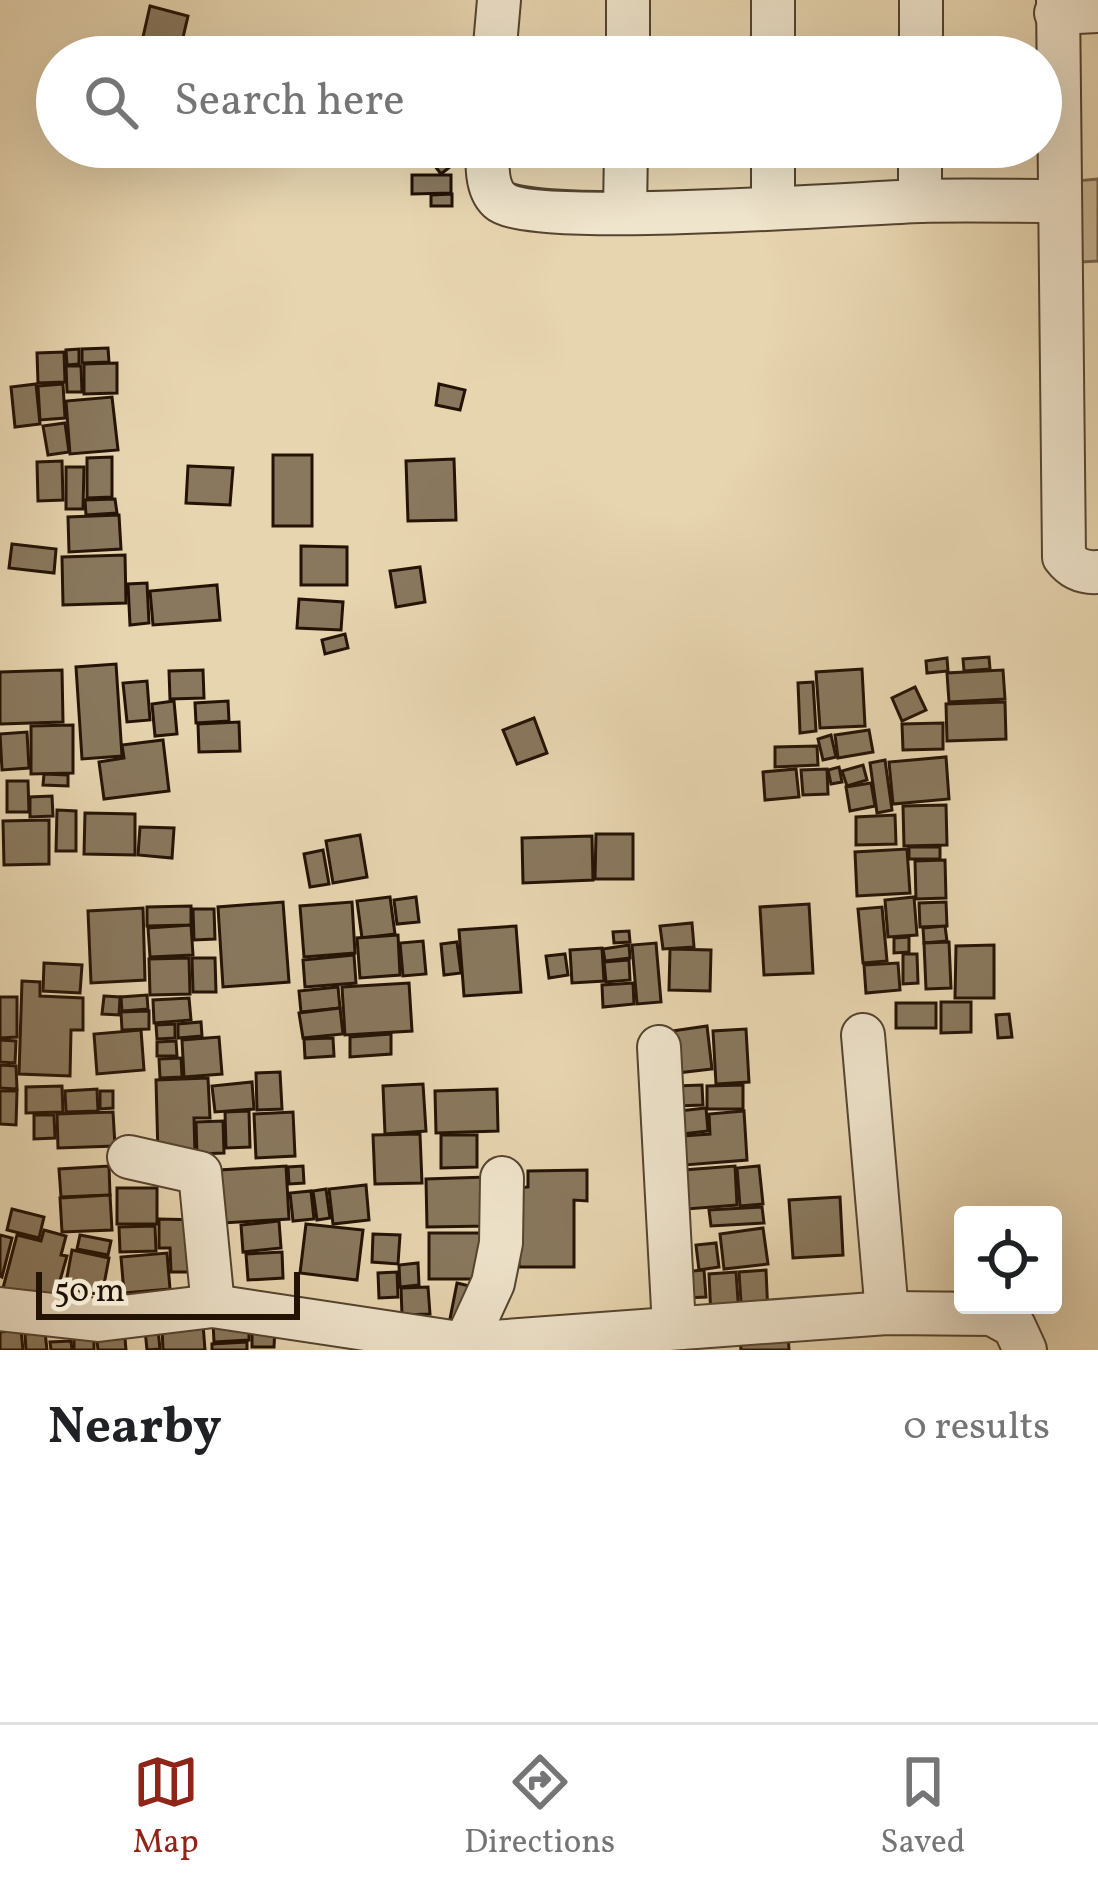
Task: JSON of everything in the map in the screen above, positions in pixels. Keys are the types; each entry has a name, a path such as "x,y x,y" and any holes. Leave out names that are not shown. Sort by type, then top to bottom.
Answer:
{"street":[{"path":"496,36 499,0"},
{"path":"628,0 628,36"},
{"path":"772,0 773,36"},
{"path":"921,0 921,36"},
{"path":"1057,7 1098,11"},
{"path":"1062,42 1078,152 1058,201 1079,289 1080,426 1064,557 1079,570 1098,572"},
{"path":"488,168 491,188 500,201 540,212 1058,201"},
{"path":"626,168 626,213"},
{"path":"773,168 773,208"},
{"path":"920,168 920,202"},
{"path":"863,1035 887,1313"},
{"path":"659,1047 674,1327"},
{"path":"129,1157 200,1173 213,1306"},
{"path":"465,1344 493,1283 501,1243 502,1178"},
{"path":"0,1309 98,1321 213,1306 465,1344 887,1313 992,1315 1014,1326 1025,1350"}],"shaded area":[{"path":"1098,179 1098,261 1082,262 1075,181"}],"building":[{"path":"150,6 188,16 183,36 143,36"},
{"path":"412,175 451,175 451,193 412,194"},
{"path":"452,194 452,206 431,206 431,195"},
{"path":"108,348 109,362 82,363 82,349"},
{"path":"79,349 79,364 67,365 66,350"},
{"path":"64,352 65,382 38,383 37,353"},
{"path":"117,363 117,393 84,394 84,364"},
{"path":"66,366 81,366 82,392 67,392"},
{"path":"36,384 40,424 15,427 11,387"},
{"path":"63,384 65,418 40,420 38,386"},
{"path":"439,384 465,390 460,410 436,405"},
{"path":"112,397 118,450 70,454 66,401"},
{"path":"65,423 69,452 48,455 43,426"},
{"path":"273,455 312,455 312,526 273,526"},
{"path":"112,457 112,497 87,498 87,458"},
{"path":"454,459 456,520 408,521 406,461"},
{"path":"62,461 63,500 38,501 37,462"},
{"path":"188,466 233,468 230,505 186,503"},
{"path":"66,467 84,467 83,509 66,509"},
{"path":"115,499 117,513 86,515 85,500"},
{"path":"119,515 121,549 69,552 68,517"},
{"path":"12,544 56,549 54,573 9,568"},
{"path":"301,546 347,547 347,585 301,585"},
{"path":"125,555 126,603 63,605 62,557"},
{"path":"420,567 425,602 396,607 390,571"},
{"path":"147,583 149,623 130,625 128,584"},
{"path":"217,585 220,620 153,625 150,591"},
{"path":"299,599 343,602 341,630 297,628"},
{"path":"345,634 348,648 325,654 322,640"},
{"path":"989,657 990,669 964,671 963,659"},
{"path":"947,658 948,671 927,673 926,661"},
{"path":"116,664 122,756 82,759 76,667"},
{"path":"862,669 865,726 820,728 816,672"},
{"path":"62,670 63,722 0,724 0,672"},
{"path":"203,670 204,698 170,699 169,671"},
{"path":"1003,670 1005,699 949,702 947,673"},
{"path":"147,681 150,720 127,722 123,683"},
{"path":"813,682 816,731 800,733 798,683"},
{"path":"915,687 926,710 902,721 892,698"},
{"path":"174,701 177,734 155,736 152,704"},
{"path":"228,701 229,721 196,723 195,703"},
{"path":"1005,702 1006,739 947,741 946,704"},
{"path":"534,718 547,753 517,764 503,730"},
{"path":"239,722 240,751 199,752 198,724"},
{"path":"943,723 943,749 903,750 902,724"},
{"path":"73,725 73,773 31,774 31,726"},
{"path":"869,730 873,752 838,758 835,735"},
{"path":"27,732 29,768 2,770 0,734"},
{"path":"831,735 836,757 823,760 818,739"},
{"path":"163,740 169,791 104,799 99,762 124,758 122,745"},
{"path":"817,746 818,765 775,767 775,747"},
{"path":"946,757 949,799 893,804 889,762"},
{"path":"885,760 892,810 877,813 870,763"},
{"path":"863,765 867,780 847,786 842,771"},
{"path":"839,767 842,782 831,784 828,770"},
{"path":"796,769 799,797 765,800 763,772"},
{"path":"827,769 828,794 803,795 801,770"},
{"path":"44,774 68,775 68,786 43,785"},
{"path":"7,781 28,781 29,812 7,812"},
{"path":"871,783 875,806 850,811 846,787"},
{"path":"52,796 53,816 30,817 30,797"},
{"path":"946,805 947,845 904,846 903,806"},
{"path":"57,810 76,811 76,851 56,851"},
{"path":"85,813 135,814 135,855 84,854"},
{"path":"895,815 896,844 856,845 856,817"},
{"path":"49,820 49,864 4,865 3,821"},
{"path":"140,827 174,828 172,858 138,855"},
{"path":"596,834 633,834 633,879 595,879"},
{"path":"360,835 367,877 333,883 326,841"},
{"path":"592,836 593,880 523,883 522,838"},
{"path":"909,847 940,847 940,859 909,859"},
{"path":"907,849 910,893 857,896 855,852"},
{"path":"323,850 329,884 310,887 304,854"},
{"path":"945,860 946,898 916,899 915,861"},
{"path":"390,897 395,934 362,938 357,901"},
{"path":"416,897 419,922 397,924 394,900"},
{"path":"914,897 917,935 888,937 885,900"},
{"path":"283,902 289,982 223,987 218,907"},
{"path":"352,902 355,953 304,957 300,906"},
{"path":"946,902 947,926 920,927 919,903"},
{"path":"809,904 813,973 764,975 760,907"},
{"path":"191,906 191,925 147,926 147,907"},
{"path":"882,907 887,961 863,963 858,909"},
{"path":"143,908 145,980 91,983 88,911"},
{"path":"193,909 214,909 215,939 194,940"},
{"path":"692,923 694,947 663,949 660,926"},
{"path":"191,925 193,955 150,957 148,928"},
{"path":"516,926 521,992 464,996 459,930"},
{"path":"945,926 947,941 924,943 923,928"},
{"path":"629,931 630,942 614,943 613,932"},
{"path":"398,935 400,975 360,978 357,938"},
{"path":"909,937 909,952 894,953 894,938"},
{"path":"423,941 426,974 403,976 400,943"},
{"path":"457,942 461,973 444,975 441,944"},
{"path":"949,942 951,988 926,989 924,943"},
{"path":"656,943 661,1002 637,1004 632,945"},
{"path":"629,945 630,958 605,961 603,949"},
{"path":"994,945 994,998 955,998 956,946"},
{"path":"602,948 604,981 572,983 570,950"},
{"path":"670,949 711,950 710,991 669,990"},
{"path":"565,954 568,975 549,978 546,956"},
{"path":"903,954 917,954 918,983 903,984"},
{"path":"354,955 356,983 305,987 303,960"},
{"path":"189,958 190,994 150,995 149,959"},
{"path":"192,958 215,958 216,992 193,992"},
{"path":"629,960 630,980 606,982 604,962"},
{"path":"44,963 82,965 80,993 43,991"},
{"path":"898,963 900,990 866,993 864,965"},
{"path":"22,981 40,982 40,996 83,998 83,1030 71,1030 70,1076 19,1074"},
{"path":"409,983 412,1031 345,1035 342,987"},
{"path":"633,983 634,1004 603,1007 602,985"},
{"path":"338,987 340,1008 301,1012 299,991"},
{"path":"147,995 148,1009 122,1011 121,997"},
{"path":"104,996 120,997 119,1015 102,1014"},
{"path":"0,997 17,997 17,1037 0,1038"},
{"path":"189,998 191,1020 154,1023 153,1000"},
{"path":"941,1002 971,1002 971,1032 941,1033"},
{"path":"896,1003 936,1003 936,1028 896,1028"},
{"path":"340,1008 343,1034 303,1038 299,1013"},
{"path":"149,1011 149,1029 122,1030 121,1012"},
{"path":"1009,1014 1012,1037 998,1038 996,1015"},
{"path":"201,1022 202,1036 178,1038 178,1024"},
{"path":"175,1024 175,1038 157,1039 156,1025"},
{"path":"707,1026 712,1069 677,1073 672,1031"},
{"path":"746,1029 749,1082 716,1084 713,1031"},
{"path":"141,1030 144,1070 97,1074 94,1034"},
{"path":"391,1034 391,1054 350,1057 350,1037"},
{"path":"219,1037 222,1074 184,1077 182,1040"},
{"path":"333,1038 334,1056 305,1058 304,1039"},
{"path":"0,1040 16,1041 15,1063 0,1062"},
{"path":"176,1041 177,1056 157,1056 157,1042"},
{"path":"181,1058 182,1077 160,1078 159,1059"},
{"path":"0,1065 16,1066 17,1089 0,1088"},
{"path":"280,1072 282,1109 257,1110 256,1073"},
{"path":"208,1078 210,1118 194,1118 195,1154 158,1155 156,1080"},
{"path":"252,1082 254,1109 215,1112 212,1086"},
{"path":"423,1084 426,1131 385,1134 383,1086"},
{"path":"702,1085 703,1105 677,1106 676,1086"},
{"path":"743,1085 743,1109 707,1109 707,1086"},
{"path":"62,1086 63,1112 26,1113 26,1087"},
{"path":"97,1089 98,1111 66,1112 65,1091"},
{"path":"497,1089 498,1131 436,1133 435,1091"},
{"path":"0,1091 17,1091 16,1125 0,1124"},
{"path":"100,1091 113,1091 113,1108 100,1109"},
{"path":"706,1108 708,1131 682,1134 679,1111"},
{"path":"249,1111 250,1147 226,1148 225,1112"},
{"path":"744,1111 747,1160 685,1165 683,1136 710,1134 709,1114"},
{"path":"113,1112 115,1146 58,1148 57,1114"},
{"path":"293,1112 295,1156 256,1158 254,1114"},
{"path":"34,1115 54,1115 55,1138 34,1139"},
{"path":"223,1121 224,1153 197,1154 196,1122"},
{"path":"420,1134 422,1183 375,1184 373,1135"},
{"path":"441,1135 477,1135 477,1167 441,1168"},
{"path":"109,1166 110,1195 61,1197 59,1169"},
{"path":"286,1166 289,1219 223,1223 220,1170"},
{"path":"303,1166 304,1183 289,1184 288,1167"},
{"path":"735,1166 737,1205 687,1209 684,1170"},
{"path":"759,1166 763,1204 740,1206 737,1168"},
{"path":"587,1170 587,1201 574,1200 574,1267 519,1267 518,1188 528,1187 528,1171"},
{"path":"487,1177 488,1226 427,1227 426,1179"},
{"path":"366,1185 369,1220 333,1224 329,1189"},
{"path":"117,1188 157,1188 157,1224 117,1224"},
{"path":"326,1189 330,1218 317,1220 313,1191"},
{"path":"311,1191 314,1219 293,1221 290,1193"},
{"path":"110,1195 112,1230 62,1232 60,1198"},
{"path":"840,1197 843,1255 793,1258 789,1200"},
{"path":"762,1207 764,1223 711,1226 709,1210"},
{"path":"12,1209 44,1217 39,1238 7,1230"},
{"path":"159,1219 201,1220 204,1272 171,1272 170,1248 159,1248"},
{"path":"279,1221 281,1248 243,1252 241,1225"},
{"path":"306,1224 363,1230 357,1280 300,1273"},
{"path":"155,1226 156,1251 120,1252 119,1227"},
{"path":"763,1228 768,1264 724,1269 720,1234"},
{"path":"44,1230 66,1236 61,1255 67,1256 55,1298 3,1288 17,1235 41,1241"},
{"path":"429,1233 486,1233 486,1279 429,1279"},
{"path":"373,1234 400,1235 398,1264 372,1262"},
{"path":"0,1235 12,1238 2,1277 0,1276"},
{"path":"80,1235 111,1241 108,1255 77,1249"},
{"path":"716,1243 719,1267 699,1270 696,1245"},
{"path":"72,1250 109,1258 102,1295 65,1288"},
{"path":"282,1252 283,1278 248,1280 246,1254"},
{"path":"167,1253 170,1289 124,1293 121,1257"},
{"path":"418,1263 419,1285 400,1287 399,1265"},
{"path":"704,1270 706,1297 684,1298 681,1272"},
{"path":"766,1270 768,1315 742,1317 739,1272"},
{"path":"397,1272 398,1297 379,1298 378,1273"},
{"path":"736,1272 739,1315 711,1317 709,1274"},
{"path":"457,1283 478,1288 470,1324 450,1319"},
{"path":"428,1287 430,1314 402,1315 401,1288"},
{"path":"249,1320 249,1340 214,1342 213,1322"},
{"path":"203,1324 205,1350 163,1350 162,1327"},
{"path":"275,1328 274,1347 252,1347 252,1329"},
{"path":"158,1329 160,1349 147,1350 145,1330"},
{"path":"21,1330 23,1350 0,1350 0,1332"},
{"path":"74,1330 94,1330 94,1350 74,1350"},
{"path":"45,1332 47,1350 26,1350 25,1334"},
{"path":"788,1333 789,1350 741,1350 740,1337"},
{"path":"125,1338 126,1350 98,1350 97,1341"},
{"path":"71,1341 72,1350 51,1350 50,1342"},
{"path":"247,1342 247,1350 212,1350 212,1344"}]}
